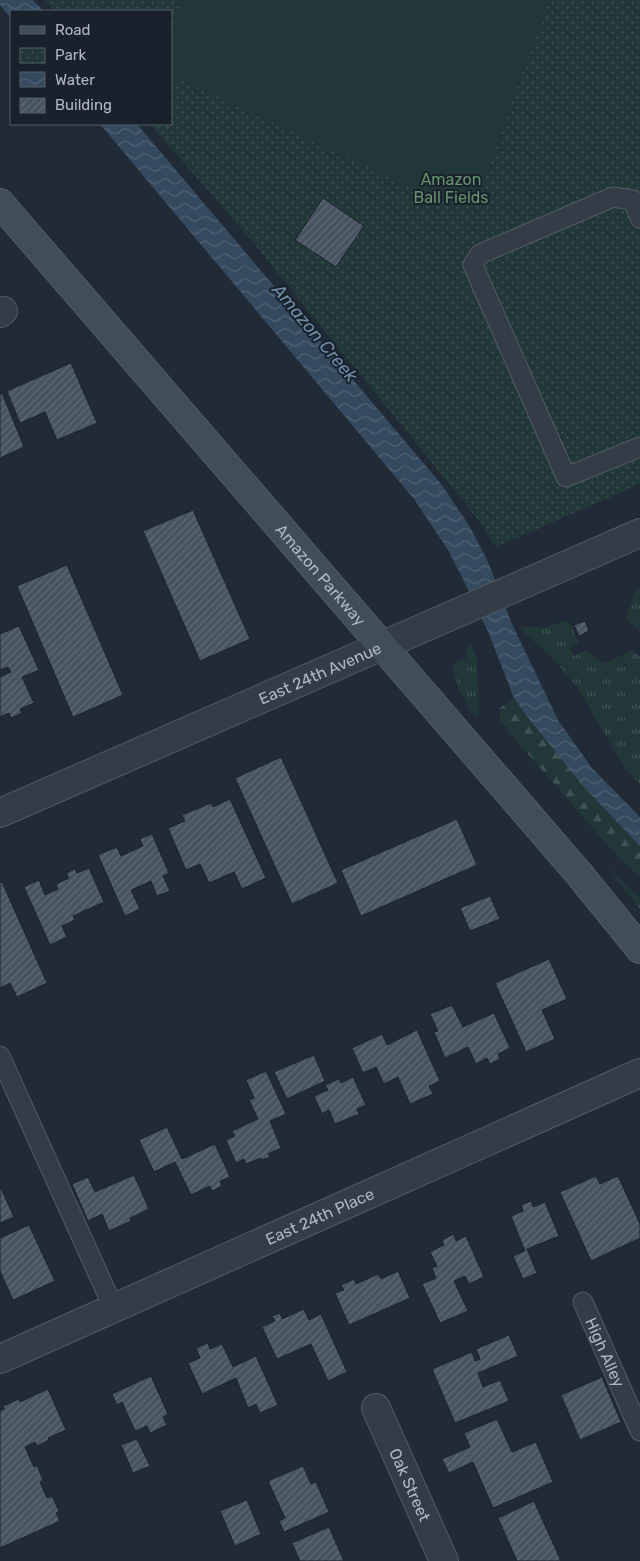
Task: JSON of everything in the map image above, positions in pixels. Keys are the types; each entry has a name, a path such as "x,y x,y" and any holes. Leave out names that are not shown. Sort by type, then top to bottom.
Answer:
{"main road":[{"name":"Amazon Parkway","path":"0,203 580,875 640,949"}],"street":[{"name":"East 24th Avenue","path":"0,813 640,533"},
{"name":"East 24th Place","path":"0,1359 640,1073"},
{"name":"Oak Street","path":"376,1408 444,1561"}],"lane":[{"path":"640,218 633,200 613,197 480,254 474,265 566,477 640,446"},
{"path":"0,1056 114,1309"},
{"name":"High Alley","path":"583,1302 640,1431"}],"green space":[{"name":"Amazon Ball Fields","path":"45,0 640,0 640,484 496,547 476,517 246,234 151,125 172,125 172,10 53,10"},
{"path":"182,0 548,0 480,191 447,204 172,75 172,34"},
{"path":"640,589 640,631 626,618 635,591"},
{"path":"568,620 579,643 570,648 574,656 586,650 603,664 633,650 640,657 640,784 625,768 577,687 551,656 518,627 546,627"},
{"path":"471,645 477,658 479,713 475,717 460,692 452,665 466,658 467,647"},
{"path":"514,698 582,785 640,846 640,878 620,859 500,722 500,708"},
{"path":"607,867 640,897 640,909"}],"water":[{"path":"0,0 33,0 42,10 10,10 10,17 0,5"},
{"path":"101,125 138,125 442,485 470,527 488,562 512,624 558,720 592,768 640,817 640,846 582,785 514,698 489,634 461,575 448,550 414,499"}],"building":[{"path":"323,198 364,226 336,267 295,240"},
{"path":"71,363 97,423 57,440 45,412 20,423 7,391"},
{"path":"2,393 24,447 0,458 0,394"},
{"path":"193,510 250,639 200,661 143,531"},
{"path":"67,565 123,695 73,717 17,586"},
{"path":"585,621 589,631 579,636 574,625"},
{"path":"19,626 39,670 22,677 34,703 20,709 22,713 11,718 9,713 0,717 0,677 11,672 8,667 0,670 0,634"},
{"path":"281,757 338,883 292,904 235,778"},
{"path":"230,799 266,878 242,889 234,872 209,883 200,864 186,870 168,828 185,821 182,815 211,803 213,807"},
{"path":"457,819 477,865 361,916 341,870"},
{"path":"152,834 169,873 163,876 170,891 157,896 151,881 131,890 140,909 125,916 98,855 117,847 121,856 143,846 140,839"},
{"path":"89,868 104,902 73,916 75,920 62,926 67,937 50,945 24,887 39,880 45,895 58,889 56,884 69,878 66,873 75,869 77,873"},
{"path":"2,882 47,983 17,997 10,983 0,988 0,883"},
{"path":"490,896 500,919 470,931 460,908"},
{"path":"549,959 567,999 542,1010 555,1039 526,1052 495,983"},
{"path":"452,1005 463,1027 494,1013 510,1048 498,1054 500,1059 490,1064 487,1058 476,1064 468,1047 445,1058 434,1032 438,1031 430,1014"},
{"path":"417,1030 440,1081 429,1086 433,1094 410,1104 398,1077 384,1084 376,1067 363,1073 352,1048 382,1034 387,1045"},
{"path":"314,1055 325,1081 287,1099 274,1072"},
{"path":"266,1071 286,1114 270,1121 281,1148 268,1154 270,1157 262,1160 261,1158 246,1164 244,1159 236,1163 226,1140 235,1136 232,1131 258,1119 249,1100 254,1098 246,1080"},
{"path":"353,1077 366,1105 357,1109 359,1114 335,1124 329,1110 322,1114 314,1096 328,1090 325,1085 339,1079 341,1083"},
{"path":"167,1127 182,1159 215,1144 230,1177 220,1181 222,1186 212,1191 210,1186 191,1195 175,1162 154,1172 139,1140"},
{"path":"134,1175 149,1209 130,1218 131,1221 109,1231 102,1214 88,1221 72,1184 88,1177 95,1192"},
{"path":"596,1176 600,1184 618,1176 640,1224 640,1238 591,1261 560,1192"},
{"path":"0,1186 14,1217 0,1223"},
{"path":"531,1201 533,1207 545,1202 559,1236 527,1249 537,1273 523,1279 513,1256 525,1251 511,1216 523,1211 521,1205"},
{"path":"29,1225 55,1281 13,1300 0,1271 0,1238"},
{"path":"454,1234 456,1241 466,1236 484,1277 469,1284 465,1276 454,1281 468,1311 440,1323 422,1284 436,1278 432,1268 437,1266 430,1252 444,1245 442,1240"},
{"path":"398,1271 410,1298 349,1325 335,1293 344,1290 341,1285 354,1279 356,1284 378,1274 381,1279"},
{"path":"304,1309 309,1320 321,1314 347,1372 328,1381 311,1344 277,1359 262,1327 275,1321 272,1316 280,1313 282,1319"},
{"path":"509,1335 518,1356 478,1373 483,1387 500,1380 509,1401 455,1423 432,1369 472,1352 475,1361 480,1359 476,1349"},
{"path":"208,1343 210,1349 222,1344 233,1367 256,1356 278,1405 260,1413 256,1404 248,1408 236,1378 202,1394 188,1363 200,1358 196,1348"},
{"path":"151,1376 168,1414 163,1417 167,1425 150,1433 147,1426 135,1431 122,1402 117,1405 112,1394"},
{"path":"602,1377 621,1422 580,1440 561,1395"},
{"path":"48,1389 66,1430 48,1438 49,1440 37,1446 35,1442 25,1447 34,1467 37,1465 43,1480 40,1482 47,1498 52,1496 59,1511 56,1513 60,1521 0,1548 0,1411 4,1409 3,1406 19,1399 20,1402"},
{"path":"497,1419 512,1452 536,1442 553,1482 493,1508 473,1462 449,1473 442,1459 470,1447 464,1433"},
{"path":"137,1439 150,1466 133,1473 121,1445"},
{"path":"303,1466 311,1484 316,1482 329,1512 284,1532 279,1521 285,1518 268,1481"},
{"path":"247,1500 261,1534 235,1546 220,1511"},
{"path":"534,1501 561,1561 517,1561 498,1518"},
{"path":"329,1527 344,1561 300,1561 292,1543"}],"water label":[{"name":"Amazon Creek","path":"315,333"}]}
